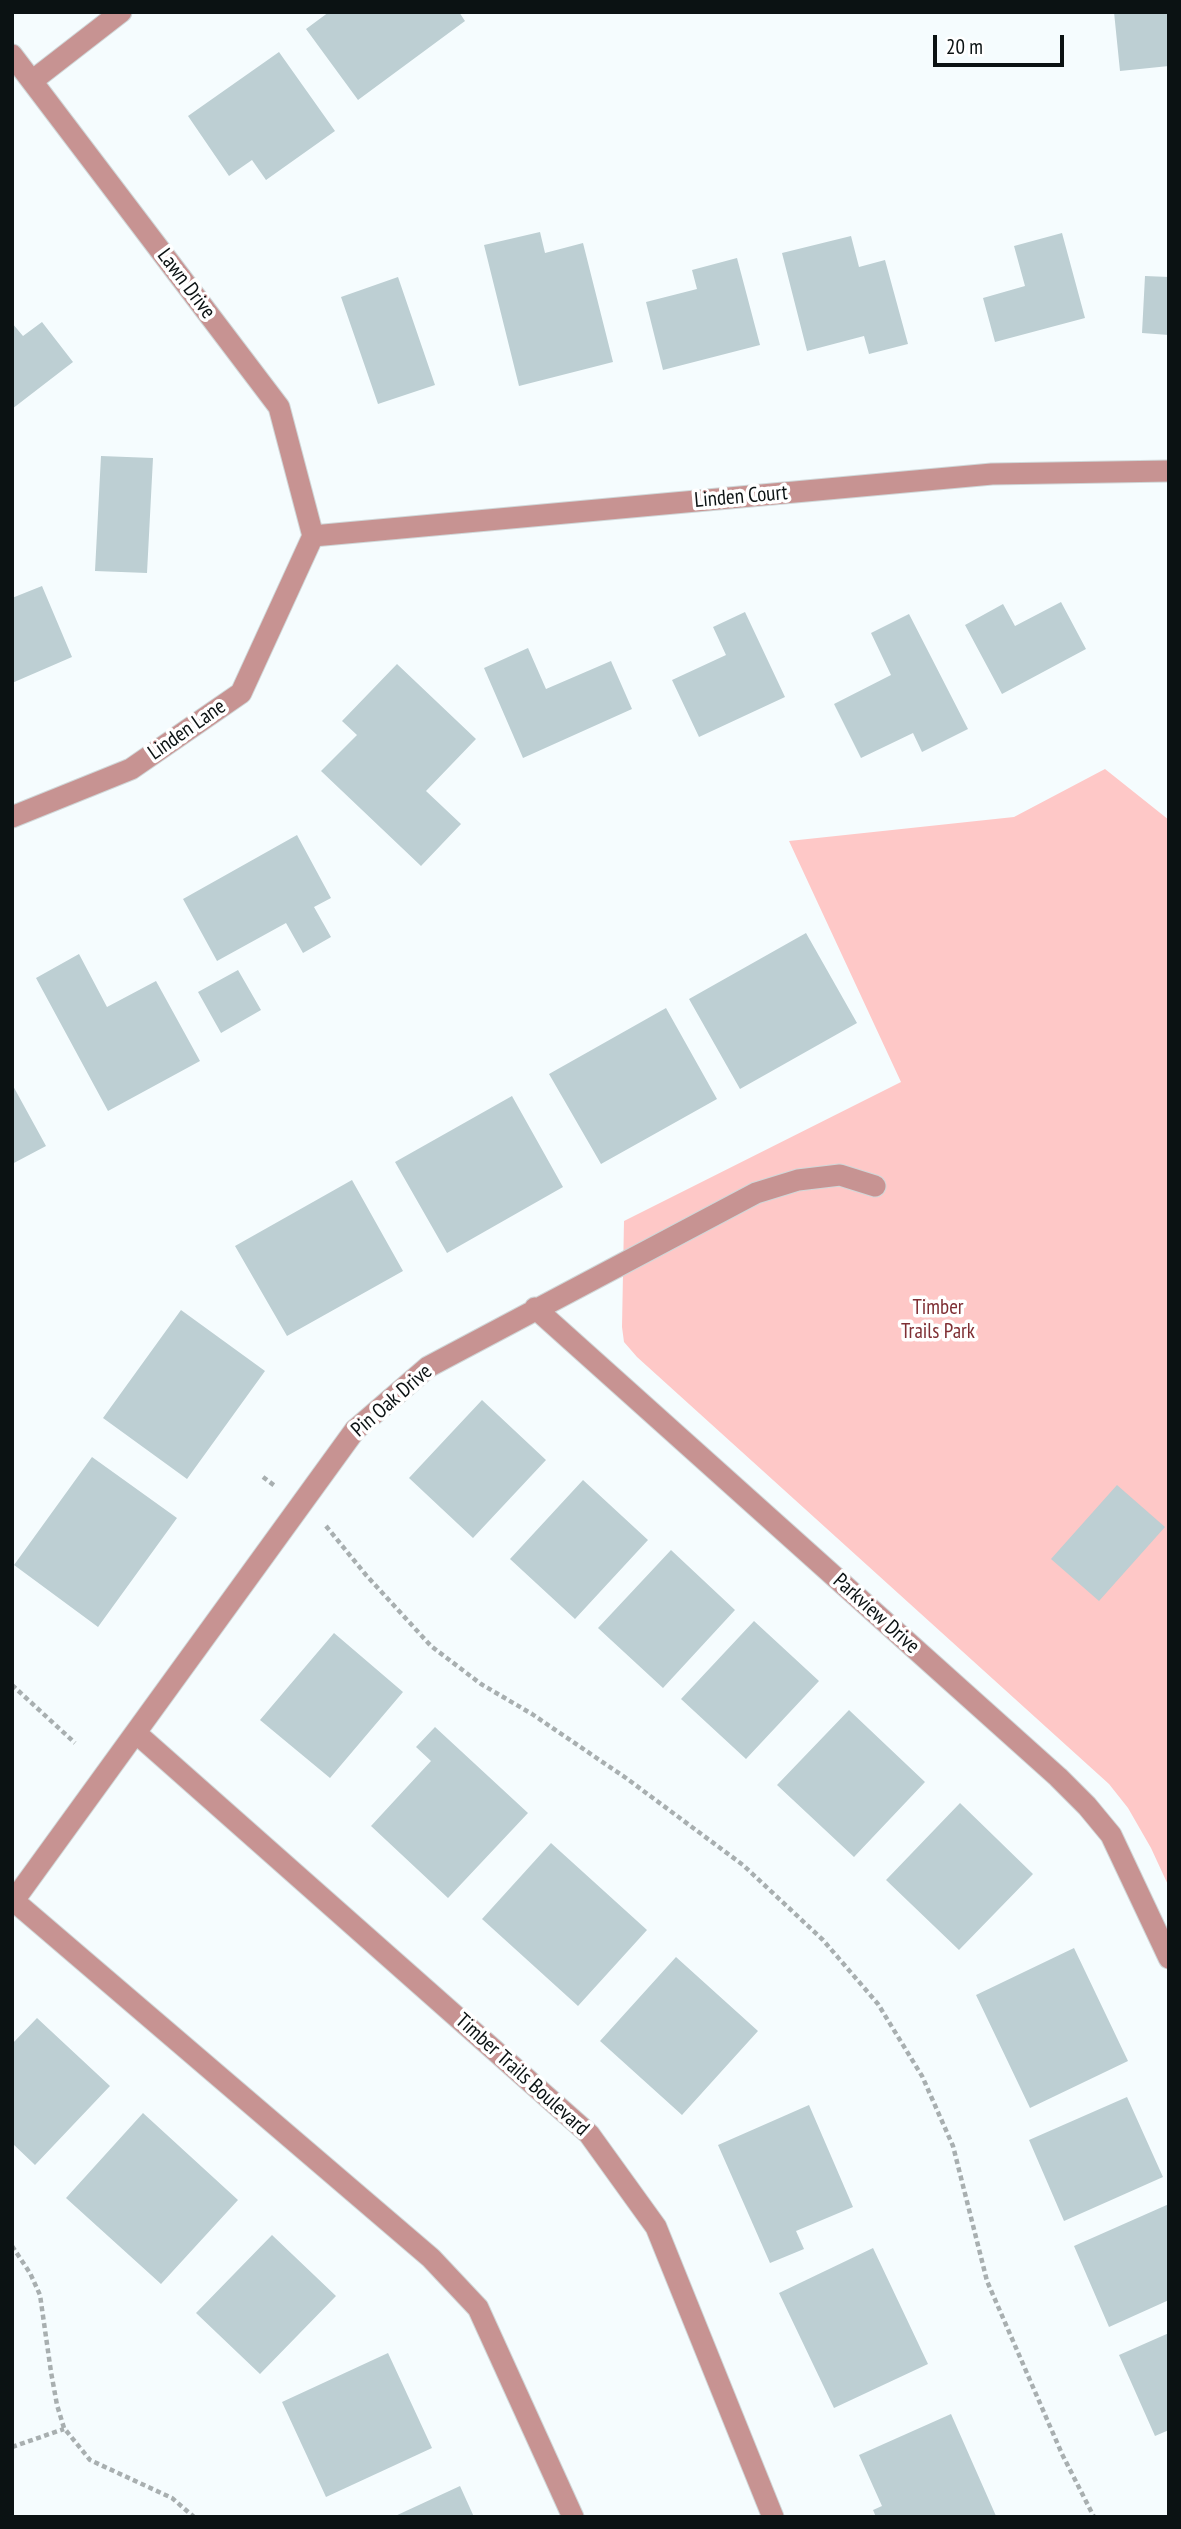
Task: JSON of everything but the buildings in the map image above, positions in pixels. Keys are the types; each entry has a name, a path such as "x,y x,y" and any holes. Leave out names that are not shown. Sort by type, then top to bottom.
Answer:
{"street":[{"path":"32,81 121,12"},
{"name":"Lawn Drive","path":"12,55 279,407 313,536"},
{"name":"Linden Court","path":"313,536 992,474 1169,471"},
{"name":"Linden Lane","path":"12,817 131,769 241,693 313,536"},
{"name":"Pin Oak Drive","path":"13,1902 355,1430 428,1367 756,1193 798,1180 840,1175 874,1186"},
{"name":"Parkview Drive","path":"535,1308 1058,1777 1087,1806 1111,1835 1169,1958"},
{"name":"Timber Trails Boulevard","path":"136,1733 589,2134 656,2227 773,2517"},
{"path":"13,1902 431,2258 478,2308 573,2517"}],"path":[{"path":"323,1523 431,1646 481,1684 533,1714 626,1778 743,1865 823,1940 878,2004 922,2076 953,2146 987,2281 1062,2454 1094,2517"},
{"path":"12,1685 75,1743"},
{"path":"12,2246 30,2273 40,2295 51,2372 64,2428 90,2460 172,2498 194,2517"},
{"path":"12,2447 64,2428"}],"green space":[{"name":"Timber Trails Park","path":"1105,769 1169,820 1169,1887 1128,1808 1109,1784 637,1357 624,1342 622,1327 624,1221 901,1082 789,841 1014,817"}]}
